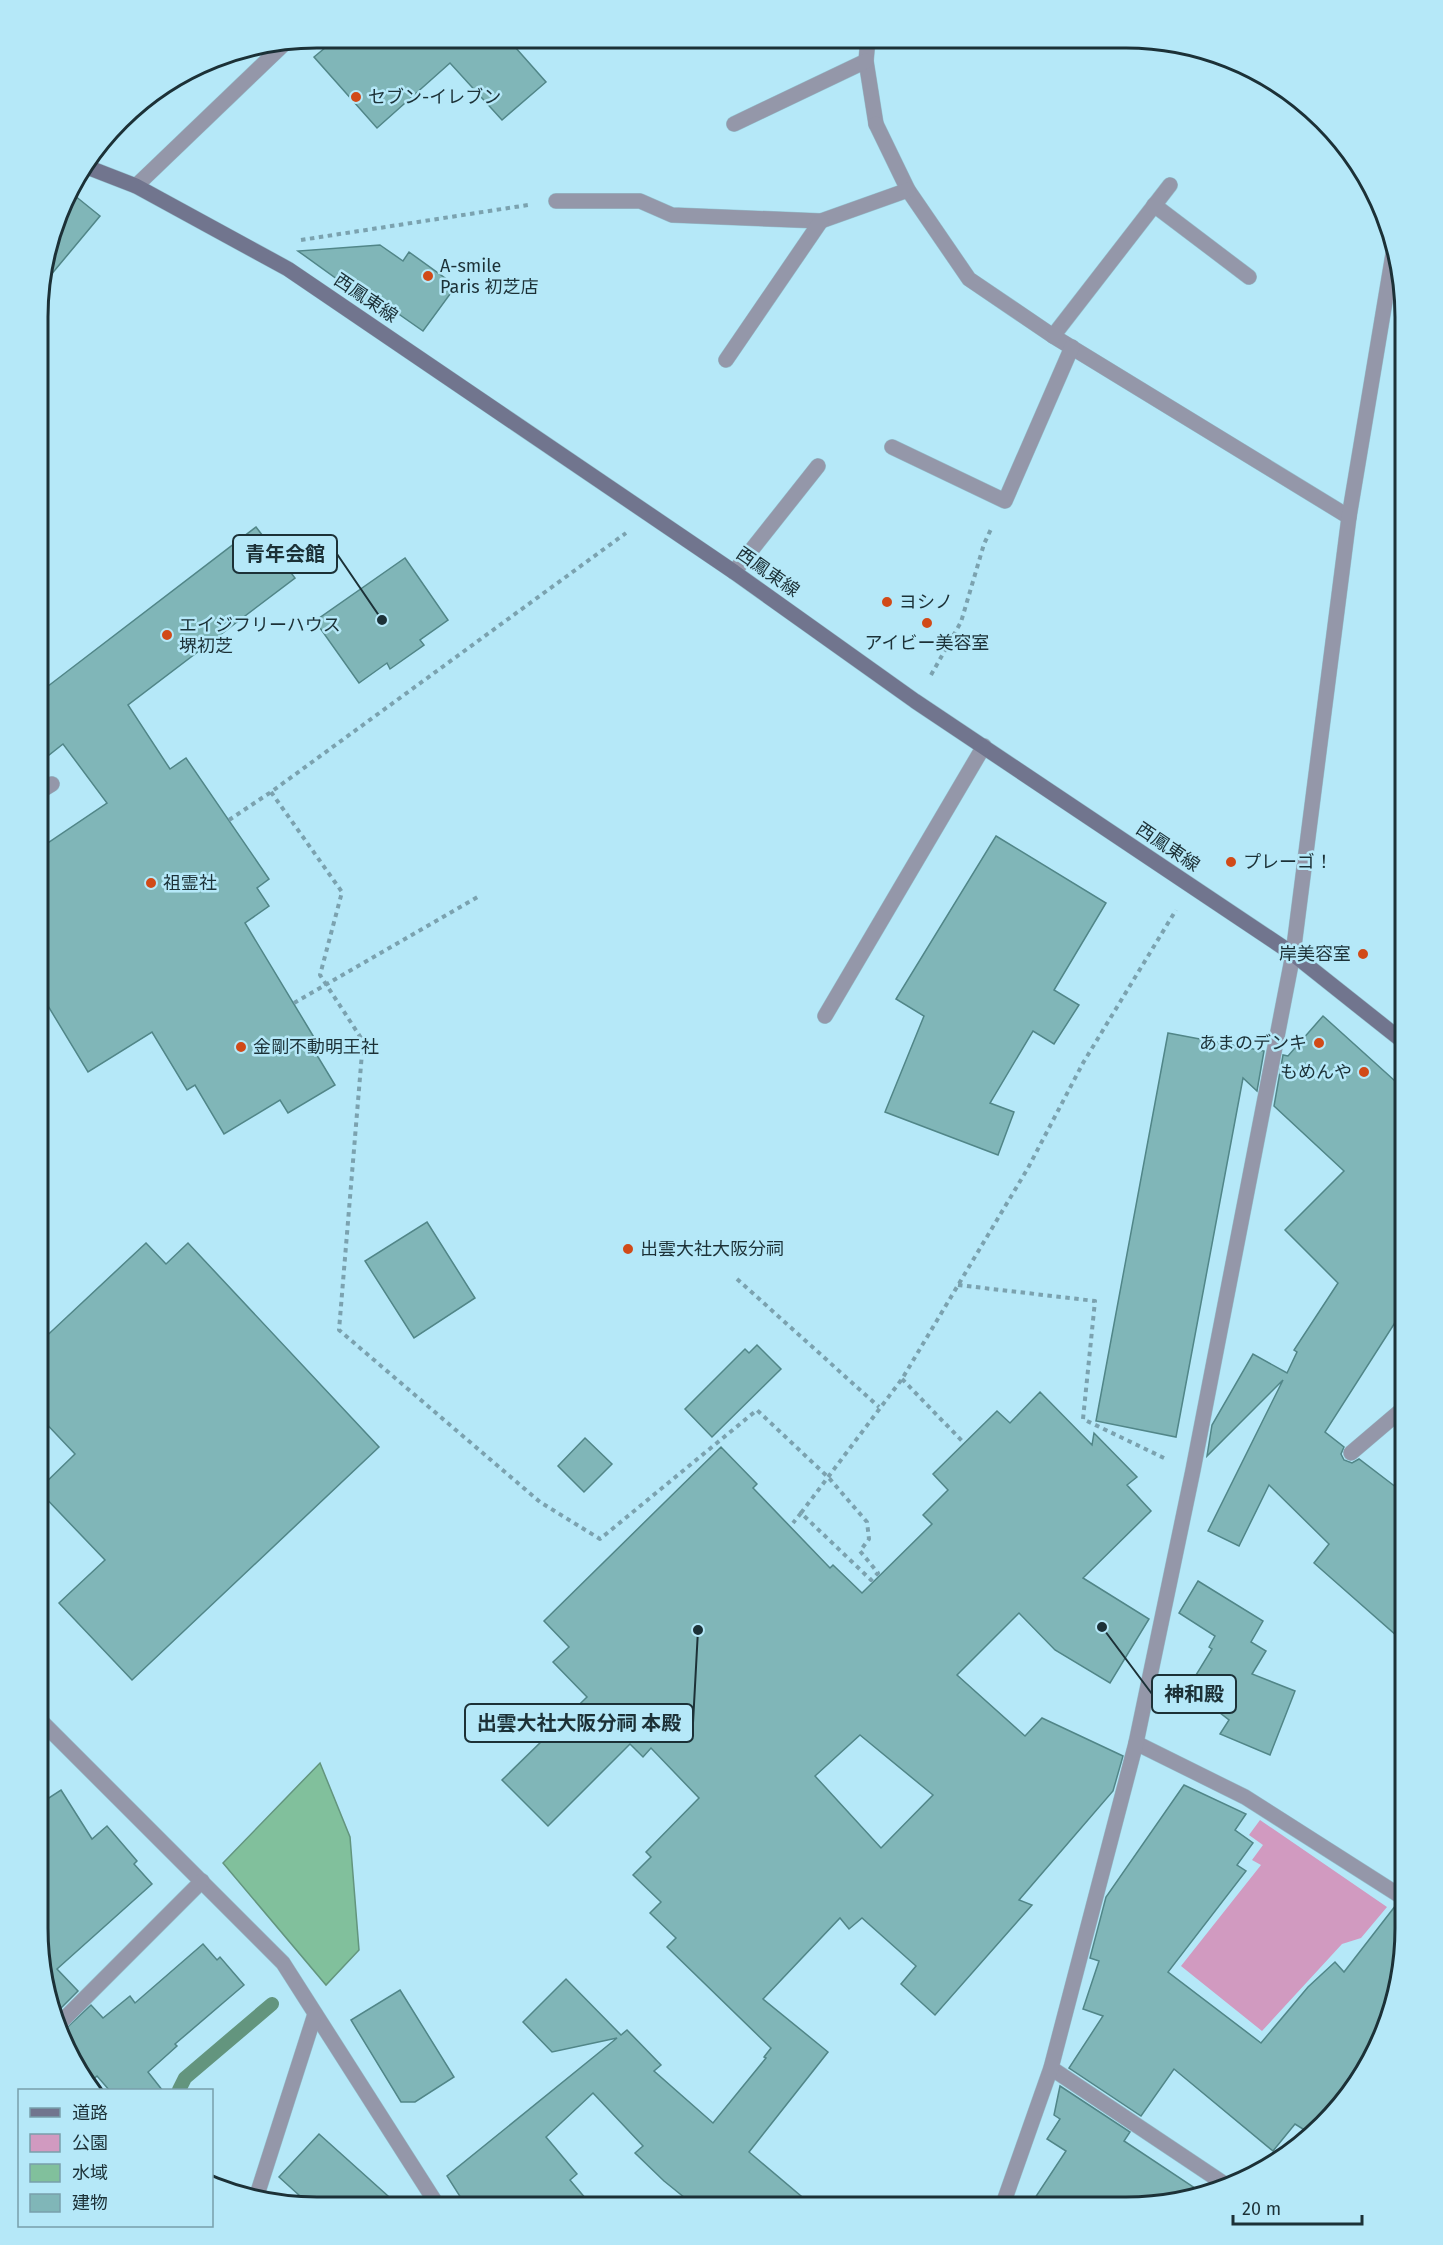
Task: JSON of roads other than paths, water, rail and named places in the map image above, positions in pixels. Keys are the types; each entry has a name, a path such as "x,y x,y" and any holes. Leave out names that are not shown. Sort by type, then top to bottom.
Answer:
{"main road":[{"name":"西鳳東線","path":"92,169 136,186 288,268 734,572 915,701 1293,954 1395,1035"}],"street":[{"path":"867,48 866,61 876,124 908,190 969,279 1053,336 1349,517"},
{"path":"136,186 277,51"},
{"path":"734,124 866,61"},
{"path":"1053,336 1170,185"},
{"path":"556,201 640,201 672,215 821,221 908,190"},
{"path":"1154,205 1249,277"},
{"path":"726,360 821,221"},
{"path":"1006,2197 1051,2068 1136,1743 1193,1470 1293,954 1349,517 1391,268"},
{"path":"892,447 1005,501 1072,347"},
{"path":"734,572 818,466"},
{"path":"825,1016 984,746"},
{"path":"1351,1453 1395,1416"},
{"path":"48,1728 284,1963 432,2197"},
{"path":"1136,1743 1245,1797 1395,1893"},
{"path":"64,2019 202,1881"},
{"path":"258,2190 315,2014"},
{"path":"1051,2068 1219,2180"}],"water":[{"path":"320,1763 350,1837 359,1950 326,1985 223,1863"}],"waterway":[{"path":"180,2089 185,2078 272,2004"}],"place":[{"name":"セブン-イレブン","path":"356,97"},
{"name":"A-smile Paris 初芝店","path":"428,276"},
{"name":"ヨシノ","path":"887,602"},
{"name":"青年会館","path":"382,620"},
{"name":"アイビー美容室","path":"927,623"},
{"name":"エイジフリーハウス 堺初芝","path":"167,635"},
{"name":"プレーゴ！","path":"1231,862"},
{"name":"祖霊社","path":"151,883"},
{"name":"岸美容室","path":"1363,954"},
{"name":"あまのデンキ","path":"1319,1043"},
{"name":"金剛不動明王社","path":"241,1047"},
{"name":"もめんや","path":"1364,1072"},
{"name":"出雲大社大阪分祠","path":"628,1249"},
{"name":"神和殿","path":"1102,1627"},
{"name":"出雲大社大阪分祠 本殿","path":"698,1630"}]}
